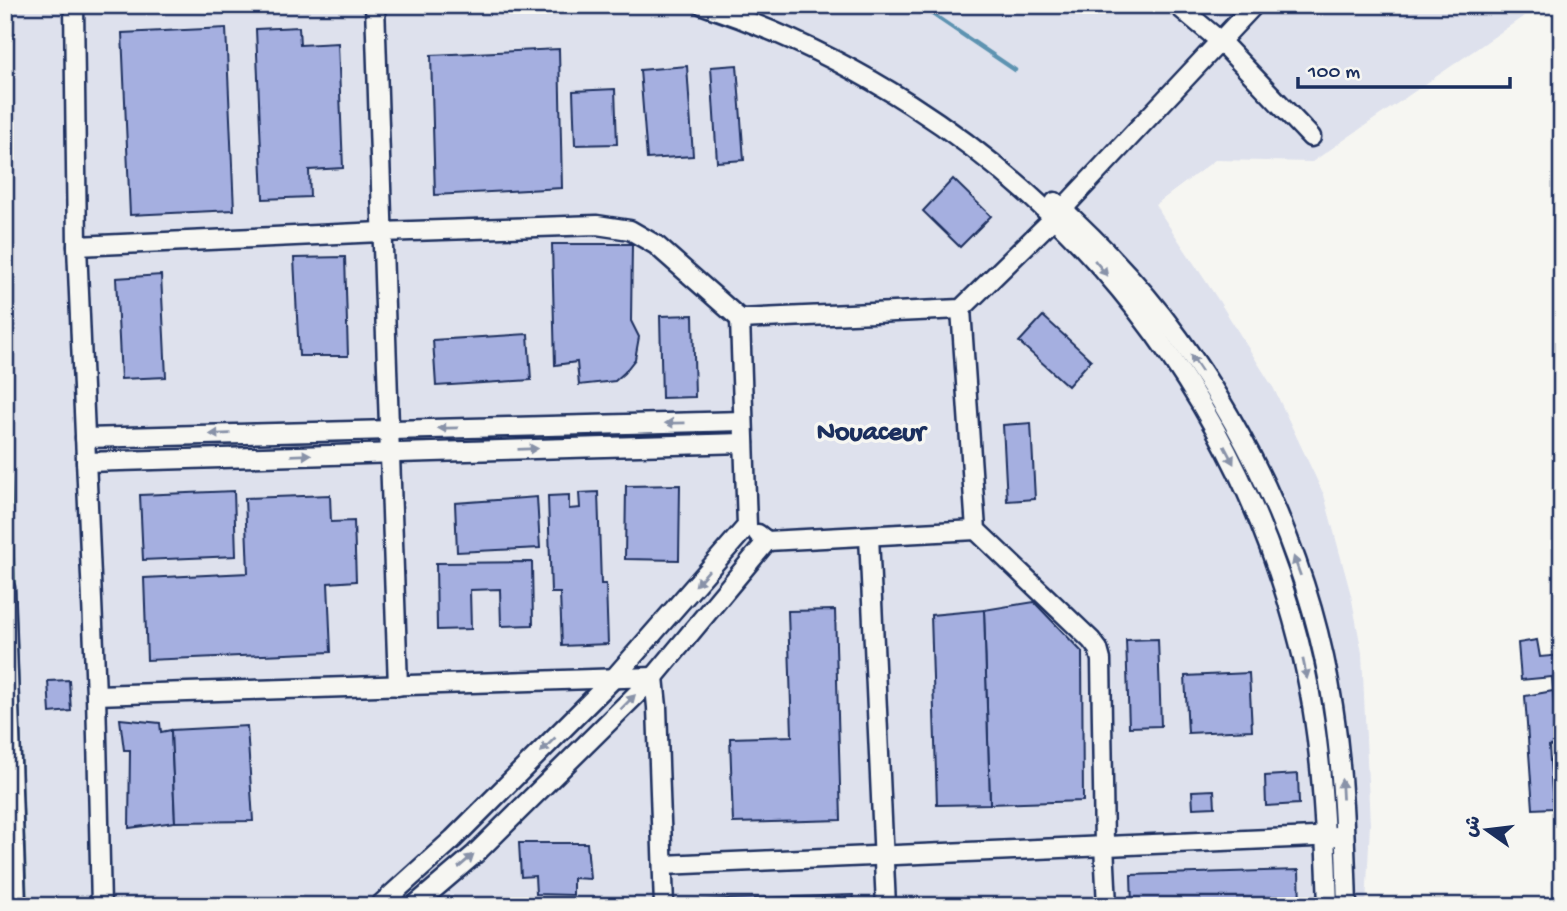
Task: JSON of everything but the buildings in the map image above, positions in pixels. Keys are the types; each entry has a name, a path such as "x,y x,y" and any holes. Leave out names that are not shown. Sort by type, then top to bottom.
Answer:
{"street":[{"path":"74,5 77,246 96,695 101,906"},
{"path":"375,5 398,686"},
{"path":"704,5 749,22 799,36"},
{"path":"739,5 799,36 933,118 1016,182 1087,230 1138,285 1179,338 1216,393 1249,451 1277,511 1300,574 1332,703 1341,769 1347,906"},
{"path":"1177,5 1220,41 1311,138"},
{"path":"77,246 597,225 630,230 656,245 740,319 961,309 1059,213 1254,5"},
{"path":"1059,213 1079,242 1165,348 1232,460 1259,519 1281,580 1313,707 1322,772 1328,906"},
{"path":"961,309 976,530 1091,640 1098,649 1101,660 1107,906"},
{"path":"379,906 453,839 614,678 747,526 740,319"},
{"path":"85,438 743,421"},
{"path":"86,462 744,443"},
{"path":"747,526 767,541 976,530"},
{"path":"869,536 886,906"},
{"path":"414,906 475,854 654,677 767,541"},
{"path":"5,588 16,906"},
{"path":"96,695 654,677"},
{"path":"654,677 664,906"},
{"path":"663,865 1345,836"}],"shaded area":[{"path":"8,5 1540,5 1312,162 1215,160 1155,205 1274,389 1324,495 1351,595 1362,653 1370,824 1366,906 27,906 5,314 5,11"}],"green space":[{"path":"5,314 27,906 5,906"}],"waterway":[{"path":"919,5 1015,70"}],"district":[{"name":"Nouaceur","path":"871,433"}]}
